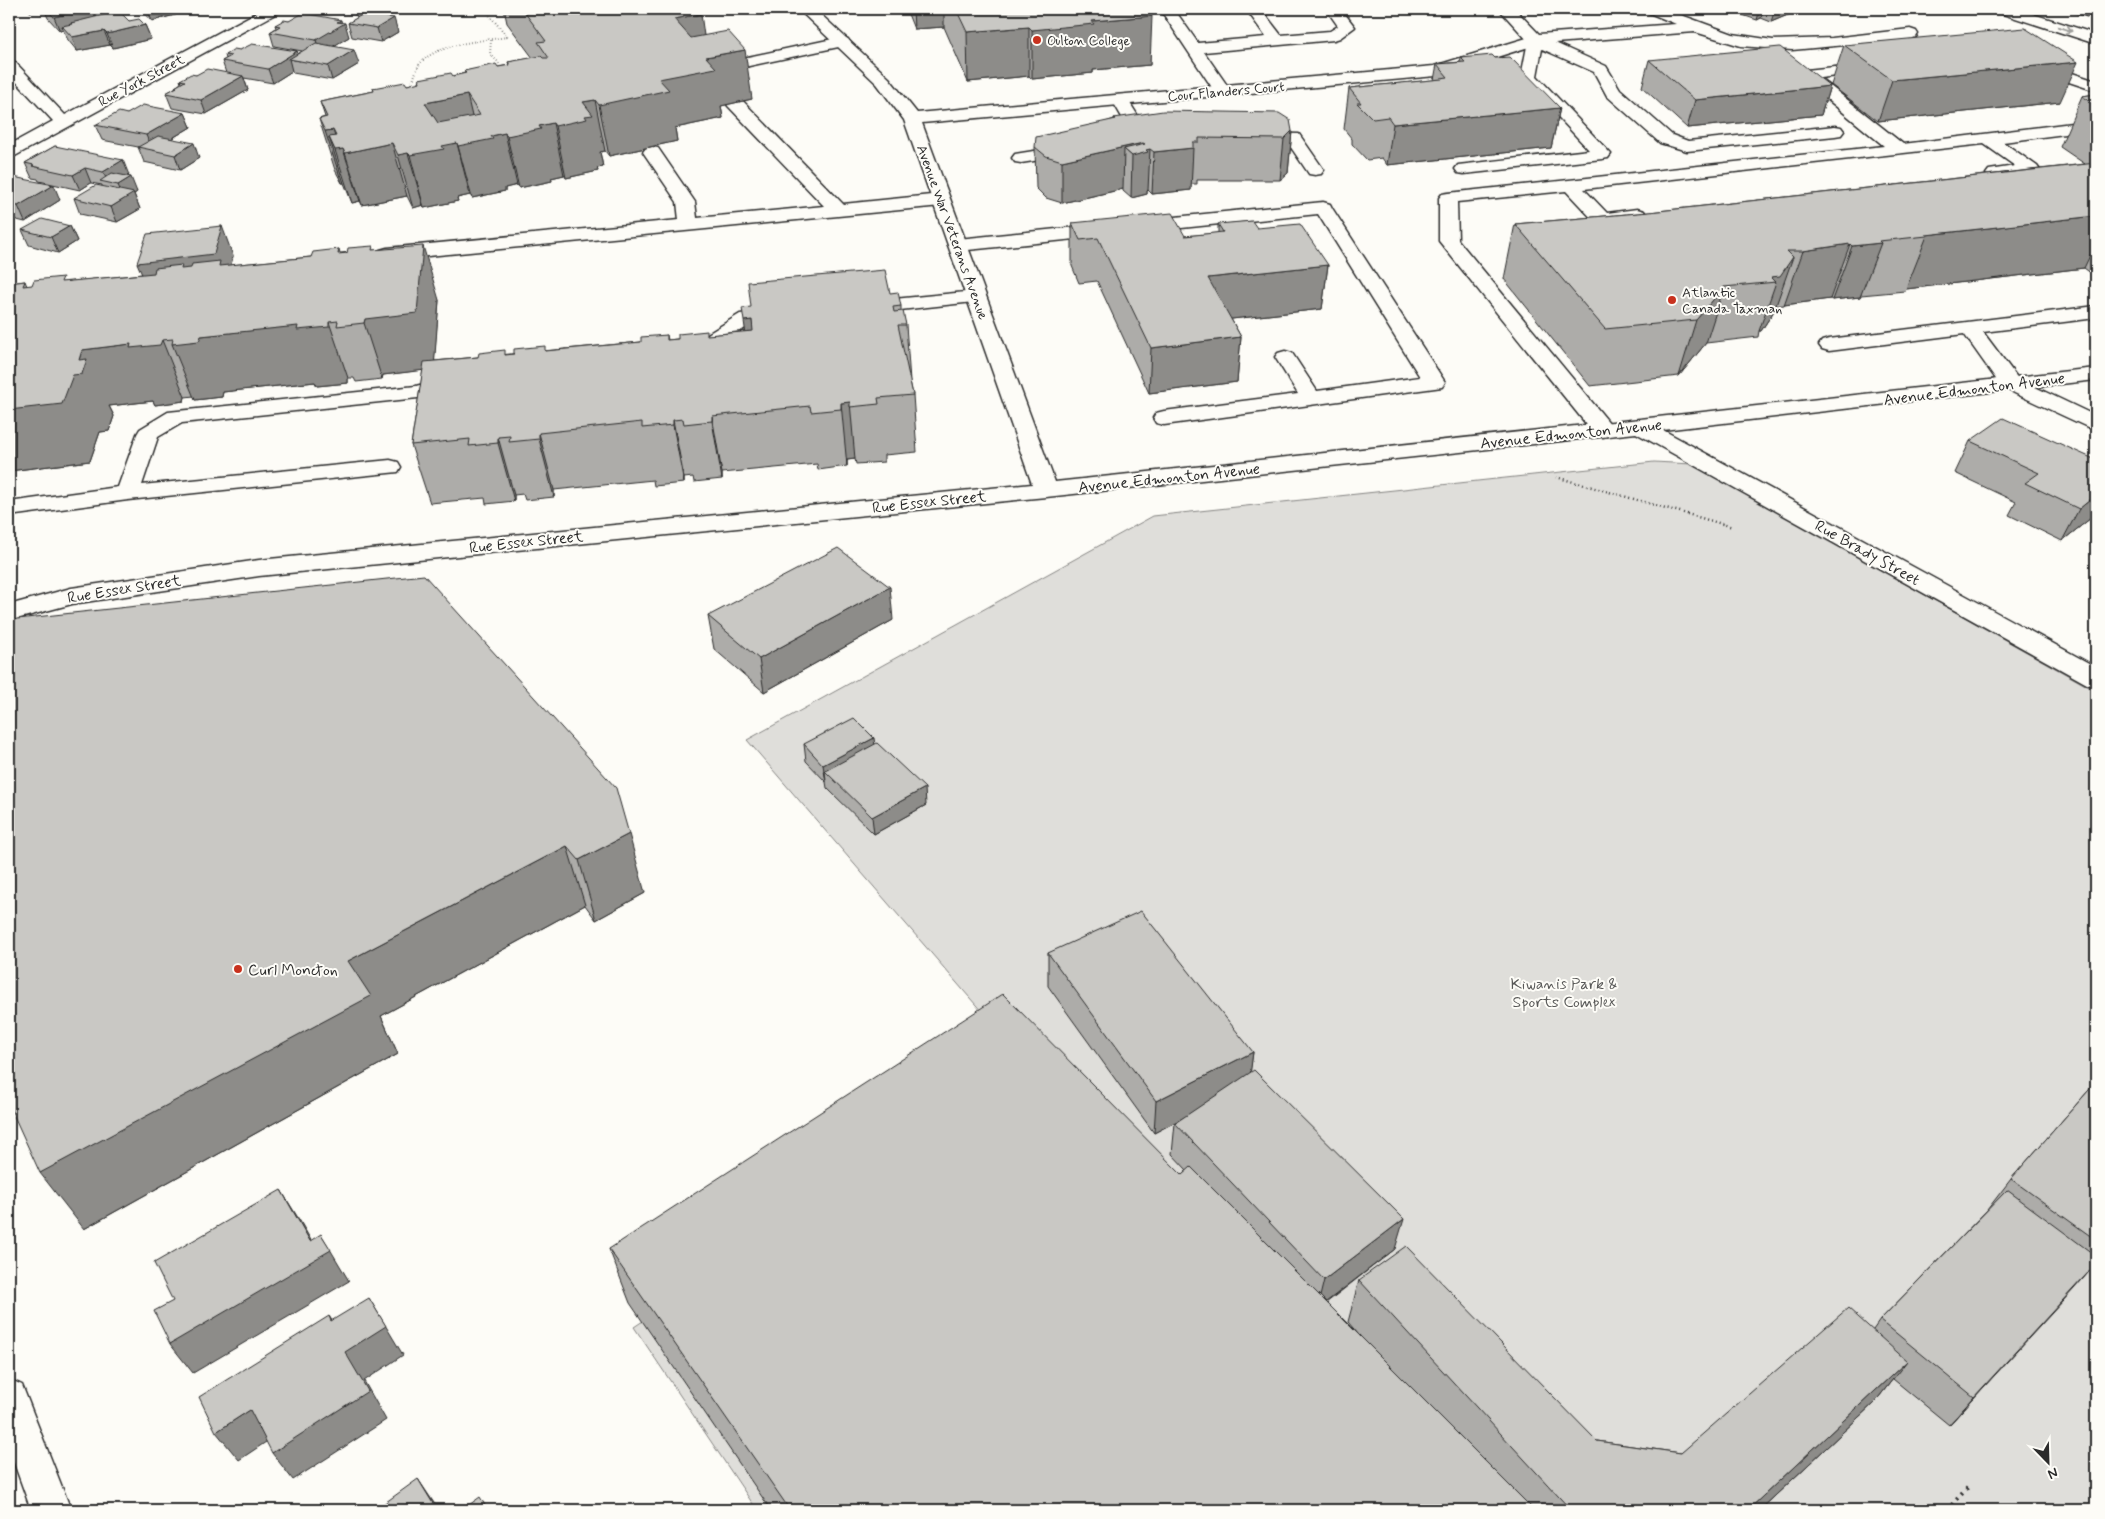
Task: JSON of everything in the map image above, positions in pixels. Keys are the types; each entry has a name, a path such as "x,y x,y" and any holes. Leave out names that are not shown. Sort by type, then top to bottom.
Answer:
{"street":[{"name":"Rue York Street","path":"9,152 274,9"},
{"name":"Avenue War Veterans Avenue","path":"806,9 883,81 912,119 1046,490"},
{"path":"1166,9 1223,91"},
{"path":"1253,9 1277,40"},
{"path":"1193,48 1334,35 1347,26 1333,9"},
{"path":"1507,9 1536,40 1600,69 1613,92 1666,139 1687,146 1835,131"},
{"path":"1652,9 1698,28 1751,43 1786,46 1910,34"},
{"path":"2002,9 2096,39"},
{"path":"2080,9 2096,14"},
{"name":"Cour Flanders Court","path":"912,119 1436,71 1536,40 1698,28"},
{"path":"1464,169 1602,154 1529,77 1536,40"},
{"path":"718,83 718,73 744,62 842,42"},
{"path":"2020,61 2096,86"},
{"path":"9,65 63,122"},
{"path":"1884,67 1806,75 1899,150"},
{"path":"1120,100 1144,138"},
{"path":"734,102 838,210"},
{"path":"1604,430 1448,241 1448,198 1899,150 2096,125"},
{"path":"1125,141 1163,138"},
{"path":"1233,138 1293,138 1315,170"},
{"path":"1982,176 2031,170 1988,139"},
{"path":"1021,158 1087,148"},
{"path":"652,152 686,202 688,225"},
{"path":"1570,185 1603,219 1652,213"},
{"path":"371,256 941,200"},
{"path":"958,245 1323,208 1434,382 1164,418"},
{"path":"842,310 976,298"},
{"path":"1829,345 2096,312"},
{"path":"665,354 694,351 747,318 804,313"},
{"path":"1970,329 2011,384 2096,424"},
{"path":"1285,357 1311,398"},
{"name":"Avenue Edmonton Avenue","path":"1046,490 1604,430 2096,374"},
{"path":"128,494 148,434 176,417 418,392 473,376"},
{"name":"Rue Brady Street","path":"1640,426 2096,678"},
{"path":"9,509 128,494 390,468"},
{"name":"Rue Essex Street","path":"9,613 71,596 259,568 1046,490"},
{"path":"9,1398 51,1510"}],"path":[{"path":"406,92 415,80 419,64 435,52 458,45 508,37 489,15 488,9"},
{"path":"491,40 490,54 502,69 502,74"},
{"path":"1555,477 1736,528"},
{"path":"1947,1510 1970,1485"}],"green space":[{"name":"Kiwanis Park & Sports Complex","path":"1654,462 1692,464 2096,691 2096,1510 757,1510 634,1327 1027,1064 747,740 1153,516"}],"building":[{"path":"46,9 87,9 54,17"},
{"path":"522,9 696,9 701,14 674,19 691,38 728,31 745,50 706,57 716,68 659,79 669,90 599,105 595,100 583,102 593,115 585,116 587,119 555,126 553,123 539,126 541,129 507,136 505,133 491,136 493,139 458,146 457,143 442,146 444,149 410,155 408,153 398,155 392,143 345,153 343,149 335,150 329,137 336,136 333,130 325,131 319,119 327,117 320,102 374,91 373,88 405,82 407,85 420,82 419,79 451,73 453,76 466,73 464,71 496,64 498,67 510,65 508,62 541,56 549,58 538,42 546,41","holes":["467,95 480,115 438,123 425,103"]},
{"path":"956,9 1147,9 1152,16 1092,21 1094,24 1032,30 1029,27 967,32"},
{"path":"119,11 129,21 139,19 145,25 107,34 104,31 72,37 62,26 71,23"},
{"path":"303,13 341,20 337,22 345,23 316,40 270,32 280,26 275,25 284,20 289,21"},
{"path":"365,13 394,18 377,28 348,23"},
{"path":"2025,28 2078,62 1892,80 1844,45"},
{"path":"316,43 354,50 328,66 289,59"},
{"path":"252,44 297,51 268,69 222,61 231,56 225,55 234,49 240,50"},
{"path":"1780,47 1830,86 1695,100 1649,60"},
{"path":"1492,55 1495,58 1510,57 1560,108 1393,124 1388,117 1373,119 1357,103 1361,103 1349,88 1442,79 1448,77 1437,64 1465,62 1461,58"},
{"path":"207,69 243,76 201,100 166,93 185,81 180,80"},
{"path":"2096,94 2096,105 2082,96"},
{"path":"143,105 185,113 146,135 95,125 119,112 127,114"},
{"path":"1163,111 1279,113 1290,120 1292,131 1284,139 1199,138 1199,142 1193,142 1193,148 1154,152 1150,149 1146,150 1148,152 1132,156 1124,149 1145,144 1143,143 1062,161 1046,156 1035,147 1036,137 1116,119 1114,118"},
{"path":"158,136 194,143 175,155 138,147"},
{"path":"55,146 123,160 103,172 85,168 73,175 25,163"},
{"path":"2096,163 2096,216 1879,241 1881,243 1852,246 1850,244 1803,251 1787,251 1793,257 1780,276 1771,277 1776,282 1724,287 1696,320 1605,329 1515,224 1649,212"},
{"path":"112,173 131,177 118,185 100,181"},
{"path":"13,177 54,185 18,206 9,204 9,178"},
{"path":"96,185 134,193 111,207 74,198"},
{"path":"1172,213 1185,236 1223,232 1218,224 1252,221 1257,228 1300,224 1328,265 1208,278 1241,337 1151,348 1098,238 1080,240 1072,223"},
{"path":"42,219 70,226 51,237 22,230"},
{"path":"222,226 214,254 137,263 147,234"},
{"path":"373,246 372,250 423,246 417,313 365,319 364,323 337,326 338,321 329,322 329,327 297,330 298,326 201,336 199,341 172,344 173,339 162,340 160,345 130,348 131,344 82,350 79,360 87,359 82,374 73,375 62,404 9,410 9,283 25,281 23,286 32,285 34,280 63,277 61,282 154,273 155,268 182,265 181,269 191,268 192,264 220,261 219,266 311,257 313,252 339,249 338,254 347,253 348,248"},
{"path":"885,270 890,293 898,292 901,306 893,307 894,312 903,311 906,325 898,325 913,395 878,398 879,404 850,407 850,402 841,403 841,409 811,412 810,406 712,416 712,421 684,424 683,419 673,420 673,425 642,428 642,422 539,433 539,439 509,442 510,436 498,437 498,443 469,446 470,439 411,445 424,362 478,357 479,353 505,350 505,355 514,354 514,349 545,346 545,351 641,342 641,337 667,335 667,340 678,339 678,334 707,331 707,335 753,331 752,320 744,321 742,308 751,307 748,282"},
{"path":"2003,418 2096,460 2096,495 2079,509 2025,483 2039,473 1970,441"},
{"path":"838,548 890,587 759,659 708,616"},
{"name":"Curl Moncton","path":"424,575 616,788 629,834 579,860 567,846 348,961 371,996 40,1173 9,1105 9,622 17,619"},
{"path":"854,718 874,738 823,765 804,744"},
{"path":"877,743 925,788 872,817 825,771"},
{"path":"1141,911 1253,1052 1156,1101 1048,953"},
{"path":"1003,994 1182,1175 1191,1167 1534,1510 790,1510 609,1249"},
{"path":"1254,1070 1404,1219 1324,1280 1175,1123"},
{"path":"2096,1082 2096,1240 2011,1179"},
{"path":"281,1190 310,1241 321,1234 331,1250 170,1344 154,1311 173,1301 154,1263"},
{"path":"2007,1190 2096,1256 2096,1264 1974,1397 1880,1320"},
{"path":"1406,1246 1597,1441 1681,1453 1848,1308 1907,1361 1748,1510 1571,1510 1359,1280"},
{"path":"369,1298 386,1326 345,1352 368,1391 272,1453 250,1410 216,1432 199,1397 329,1316 331,1321"},
{"path":"418,1479 437,1510 375,1510"},
{"path":"480,1497 488,1510 462,1510"}],"place":[{"name":"Oulton College","path":"1037,40"},
{"name":"Atlantic Canada Taxman","path":"1672,300"},
{"name":"Curl Moncton","path":"238,969"}]}
